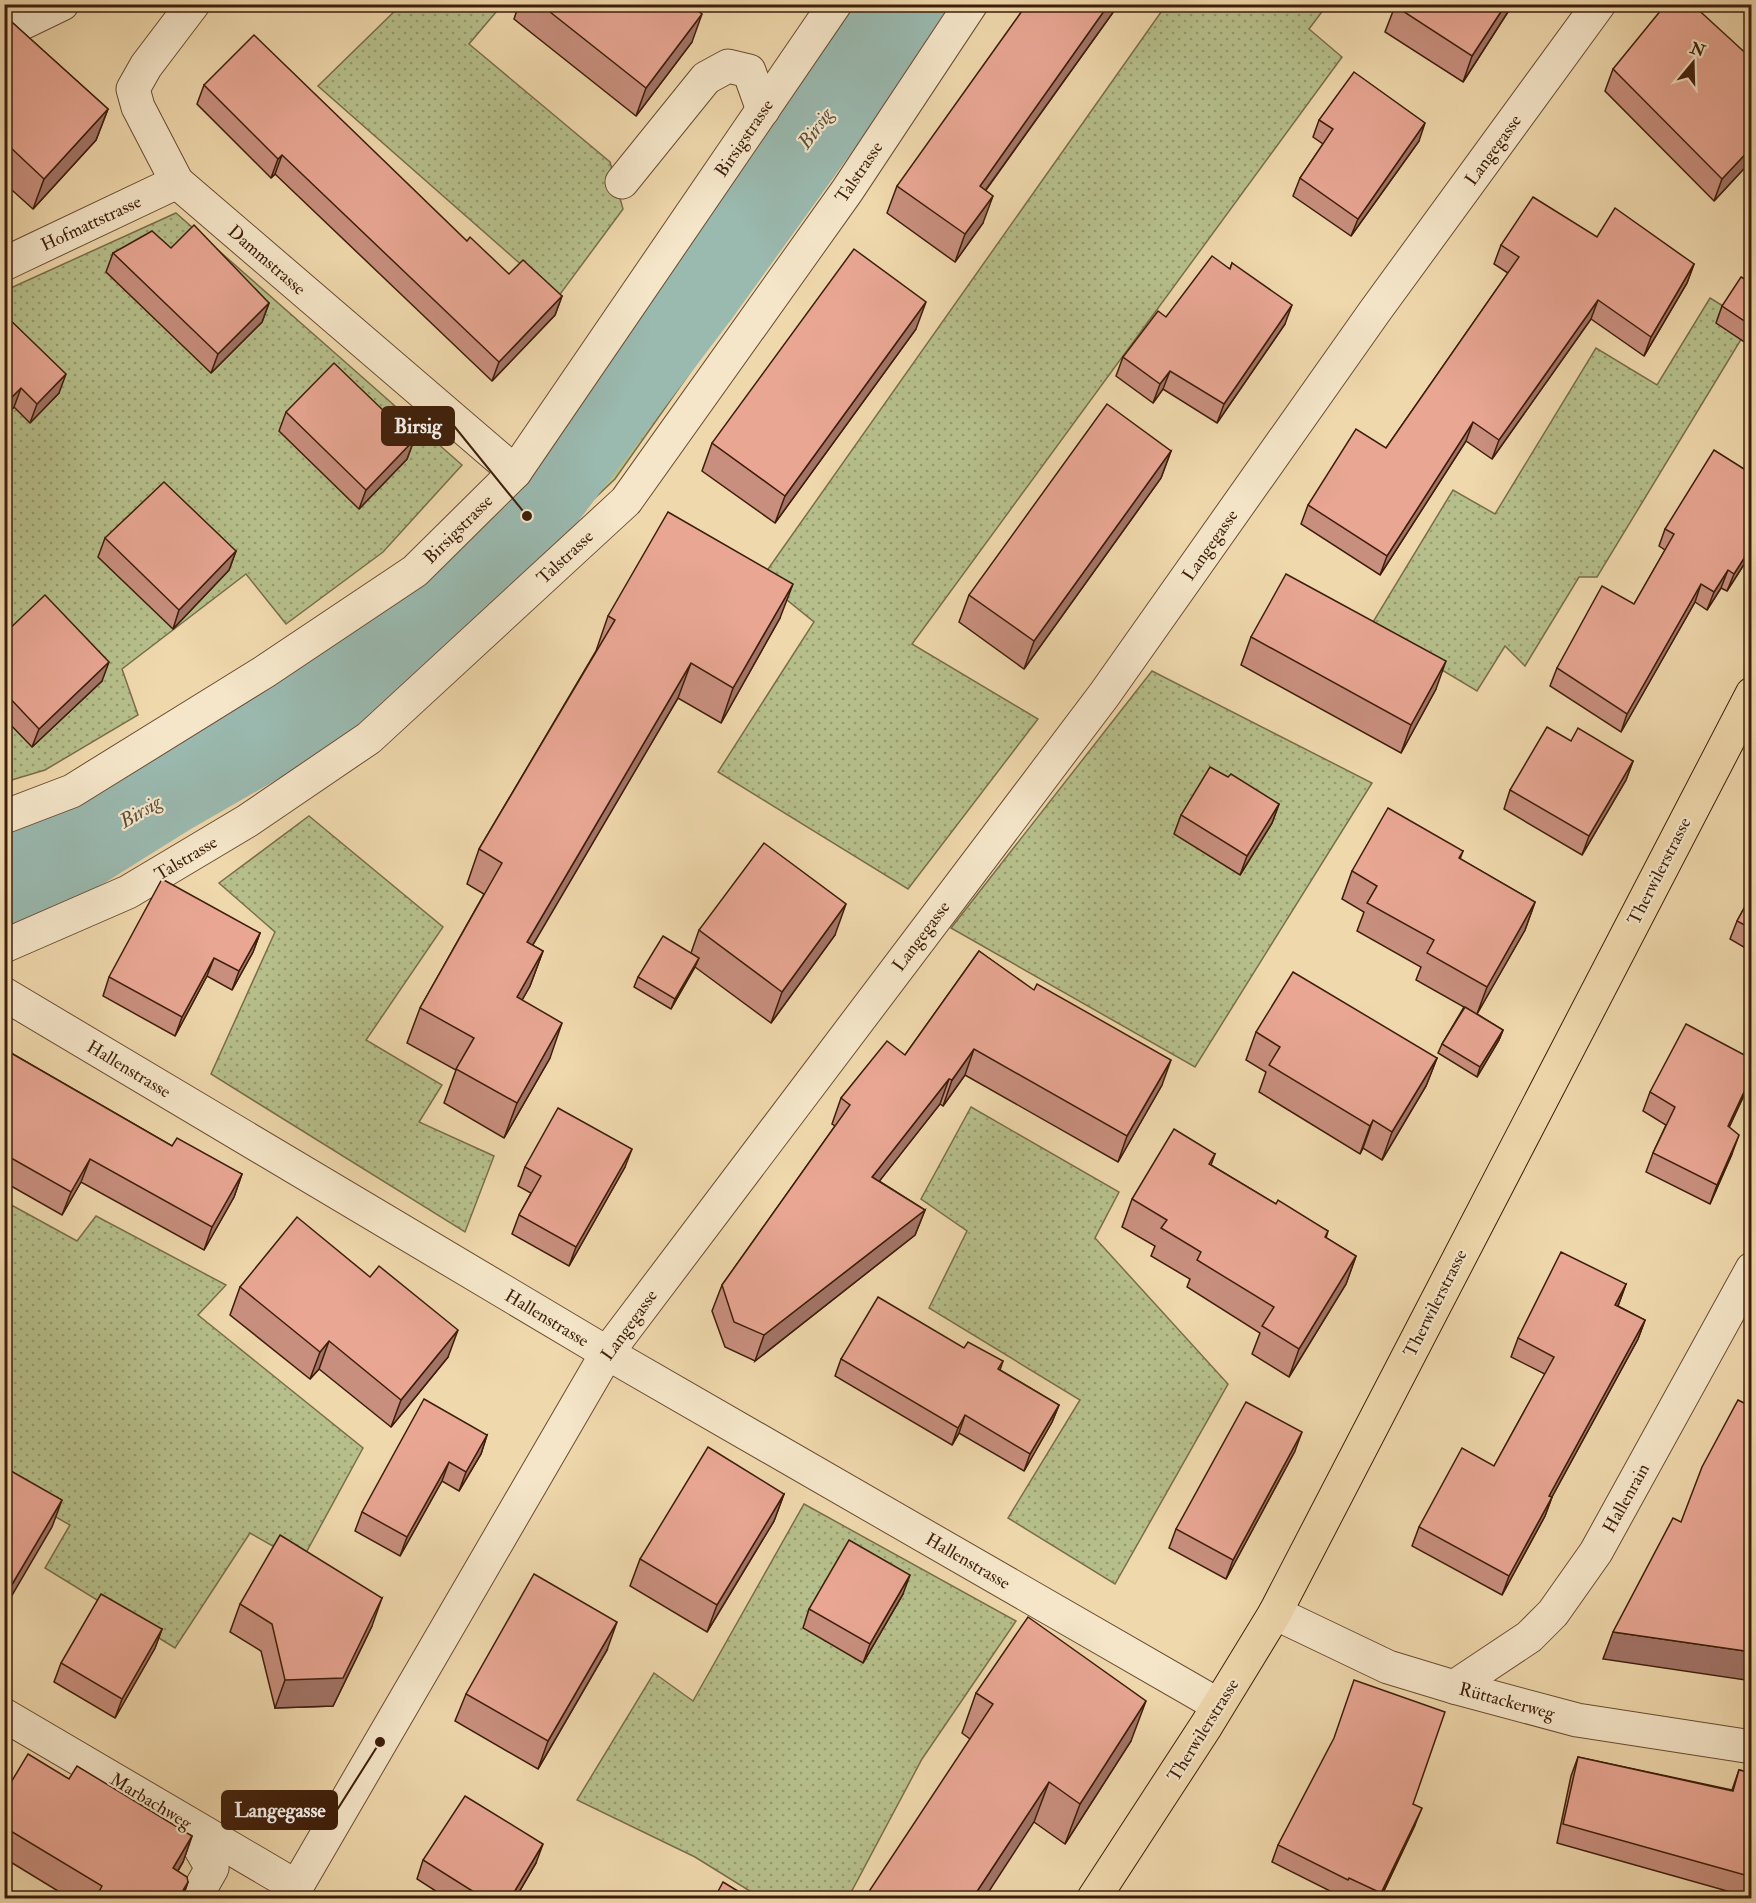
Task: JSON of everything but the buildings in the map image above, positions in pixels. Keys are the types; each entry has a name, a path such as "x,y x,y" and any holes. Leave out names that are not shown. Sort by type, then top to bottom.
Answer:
{"main road":[{"name":"Therwilerstrasse","path":"1094,1899 1275,1613 1752,694"}],"street":[{"path":"4,32 62,4"},
{"name":"Dammstrasse","path":"193,4 146,66 133,89 138,107 177,182 515,472"},
{"name":"Birsigstrasse","path":"4,817 72,791 264,672 415,571 515,472 835,4"},
{"name":"Talstrasse","path":"4,946 128,892 247,822 369,738 626,501 847,191 971,4"},
{"name":"Langegasse","path":"294,1893 497,1539 607,1353 1104,695 1368,321 1599,4"},
{"path":"622,182 706,78 728,66 749,71 763,110"},
{"name":"Hofmattstrasse","path":"4,264 177,182"},
{"name":"Hallenstrasse","path":"4,994 607,1353 1218,1705"},
{"name":"Hallenrain","path":"1454,1687 1529,1637 1566,1596 1596,1552 1752,1269"},
{"name":"Rüttackerweg","path":"1275,1613 1388,1667 1454,1687 1577,1720 1752,1747"},
{"name":"Marbachweg","path":"4,1715 185,1822 294,1893"},
{"path":"185,1822 212,1869 195,1899"}],"green space":[{"path":"401,5 502,5 469,44 610,162 623,209 558,297 318,86"},
{"path":"853,5 949,5 615,479 350,729 158,844 5,917 5,827 361,619 522,471"},
{"path":"1166,5 1327,5 1309,29 1342,57 912,644 1038,719 908,889 718,772 814,622 761,579"},
{"path":"176,213 462,465 383,552 286,624 246,574 122,669 138,715 45,770 5,782 4,291"},
{"path":"1710,298 1751,323 1597,577 1579,577 1525,666 1505,646 1477,691 1370,627 1453,490 1495,514 1596,348 1657,385"},
{"path":"1152,671 1372,783 1195,1067 951,928"},
{"path":"309,816 443,927 366,1040 442,1085 419,1122 494,1156 465,1232 211,1074 275,932 219,883"},
{"path":"971,1107 1119,1192 1095,1238 1228,1384 1115,1584 1008,1518 1080,1400 929,1308 967,1231 921,1199"},
{"path":"4,1201 77,1241 96,1216 226,1285 198,1315 363,1448 301,1562 250,1533 175,1648 45,1568 70,1525 5,1488"},
{"path":"804,1504 1016,1621 922,1759 848,1898 761,1898 695,1857 577,1800 654,1673 693,1701"}],"waterway":[{"name":"Birsig","path":"4,882 79,847 172,789 294,719 431,613 527,516 694,296 904,4"}],"place":[{"name":"Birsig","path":"527,516"},
{"name":"Langegasse","path":"380,1742"}]}
